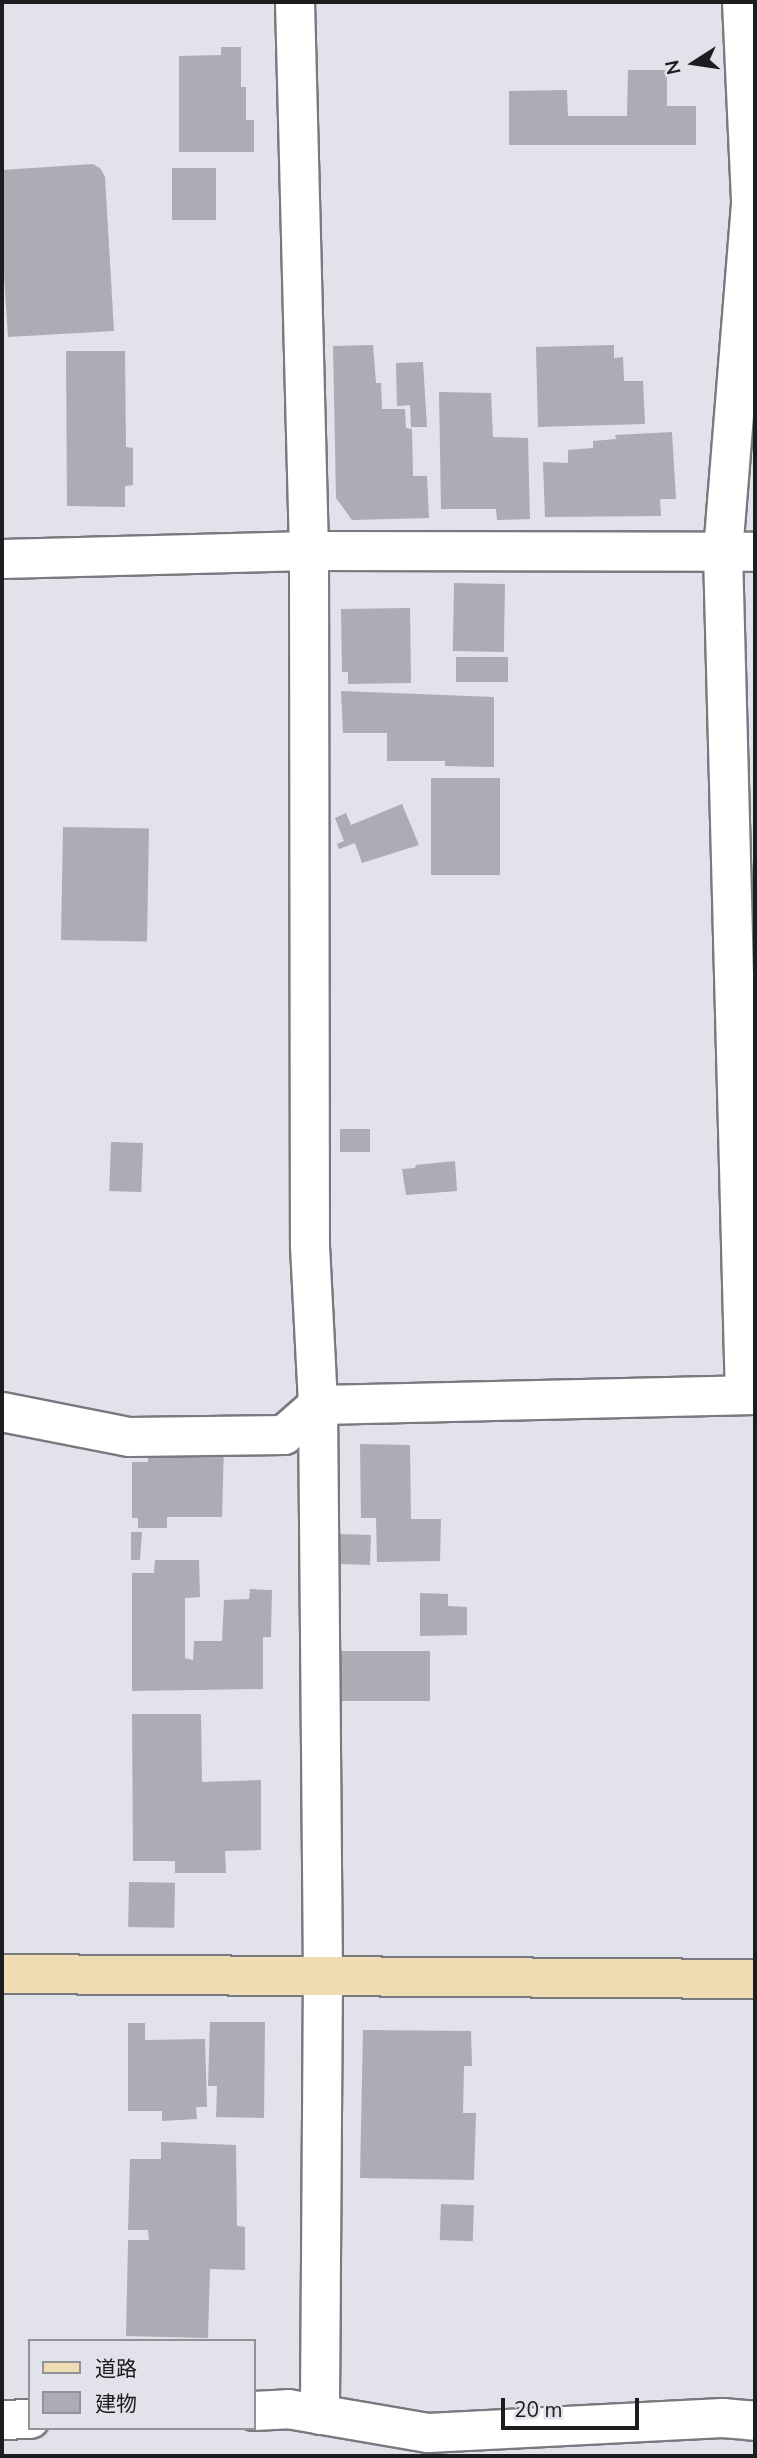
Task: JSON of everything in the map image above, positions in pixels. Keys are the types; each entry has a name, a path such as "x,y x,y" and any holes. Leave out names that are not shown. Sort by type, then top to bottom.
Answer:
{"street":[{"path":"295,2 309,551 310,1246 318,1405 323,1974 320,2416"},
{"path":"2,1412 130,1437 284,1435 318,1405 750,1395 739,552 751,204 743,2"},
{"path":"2,559 309,551 739,552"},
{"path":"2,1974 323,1974 755,1979"},
{"path":"256,2411 288,2410 320,2416 429,2444 723,2418 755,2421"},
{"path":"2,2420 28,2419"}],"building":[{"path":"221,47 241,47 241,87 246,87 246,120 254,120 254,152 179,152 179,56 221,55"},
{"path":"628,70 667,70 667,106 696,106 696,145 509,145 509,91 567,90 568,116 627,116"},
{"path":"93,164 101,169 105,177 114,331 8,337 2,243 2,170"},
{"path":"172,168 216,168 216,220 172,220"},
{"path":"373,345 376,383 381,383 382,409 405,409 406,428 412,429 413,476 427,476 429,518 352,520 336,498 333,346"},
{"path":"614,345 614,358 623,357 624,381 643,381 645,424 538,427 536,347"},
{"path":"66,351 125,351 126,447 133,448 133,485 125,486 125,507 67,506"},
{"path":"423,362 427,427 411,427 410,405 397,406 396,363"},
{"path":"439,392 491,393 493,437 528,438 530,519 497,520 496,509 441,509"},
{"path":"672,432 676,499 660,499 661,516 545,517 543,462 568,463 568,450 593,448 593,441 616,439 615,435"},
{"path":"454,583 505,584 504,652 453,651"},
{"path":"410,608 411,683 348,684 348,672 342,672 341,609"},
{"path":"456,657 508,657 508,682 456,682"},
{"path":"341,691 494,697 494,767 445,766 445,761 387,761 387,733 343,733"},
{"path":"431,778 500,778 500,875 431,875"},
{"path":"402,804 419,845 362,863 355,843 339,849 337,844 344,841 335,818 346,813 351,825"},
{"path":"63,827 149,829 147,941 61,940"},
{"path":"340,1129 370,1129 370,1152 340,1152"},
{"path":"111,1142 143,1143 141,1192 109,1191"},
{"path":"455,1161 457,1191 406,1195 402,1169"},
{"path":"360,1444 410,1445 411,1519 441,1519 440,1561 377,1562 376,1518 361,1518"},
{"path":"148,1445 224,1446 222,1517 167,1517 167,1528 138,1528 138,1518 132,1518 132,1462 148,1462"},
{"path":"131,1532 142,1532 140,1560 131,1560"},
{"path":"340,1534 371,1535 370,1565 339,1564"},
{"path":"155,1560 199,1560 200,1597 185,1598 185,1658 193,1660 194,1641 222,1641 224,1600 249,1599 250,1589 272,1590 271,1637 263,1637 263,1689 132,1691 132,1573 154,1573"},
{"path":"420,1593 448,1594 448,1606 467,1607 467,1635 420,1636"},
{"path":"339,1651 430,1651 430,1701 339,1701"},
{"path":"132,1714 201,1714 202,1782 261,1780 261,1850 225,1851 226,1873 175,1873 175,1861 133,1861"},
{"path":"129,1882 175,1883 174,1928 128,1927"},
{"path":"210,2022 265,2022 264,2118 216,2117 217,2086 208,2086"},
{"path":"128,2023 145,2023 145,2040 205,2039 207,2107 196,2107 197,2119 162,2121 162,2111 128,2111"},
{"path":"363,2030 471,2031 472,2066 464,2066 463,2113 476,2113 474,2180 360,2178"},
{"path":"161,2142 236,2145 237,2226 245,2227 245,2270 210,2269 208,2338 126,2336 128,2240 149,2240 148,2230 128,2230 130,2159 161,2159"},
{"path":"441,2204 474,2205 473,2241 440,2240"}]}
